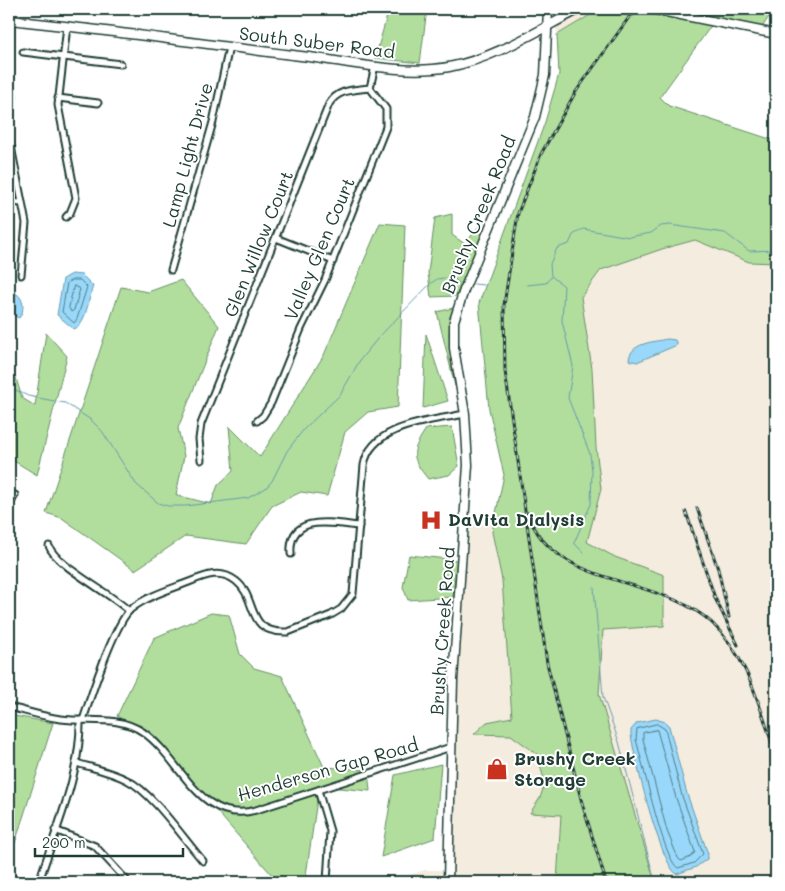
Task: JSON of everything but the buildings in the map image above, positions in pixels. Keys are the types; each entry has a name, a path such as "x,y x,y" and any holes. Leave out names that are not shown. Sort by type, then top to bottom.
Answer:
{"main road":[{"name":"Brushy Creek Road","path":"448,882 455,644 467,488 465,414 454,348 456,314 535,117 545,75 548,9"},
{"name":"South Suber Road","path":"9,20 375,66 430,68 464,64 496,52 580,9"},
{"path":"651,9 776,34"}],"street":[{"path":"66,217 75,204 76,194 58,110 67,26"},
{"name":"Lamp Light Drive","path":"171,270 213,122 229,47"},
{"path":"23,52 121,64"},
{"path":"370,88 375,66"},
{"name":"Glen Willow Court","path":"201,460 199,439 201,424 332,100 344,91 370,88"},
{"name":"Valley Glen Court","path":"257,421 263,416 271,403 301,329 333,261 388,122 384,104 370,88"},
{"path":"58,98 98,103"},
{"path":"9,136 26,223 21,275"},
{"path":"9,202 22,203"},
{"path":"276,238 333,261"},
{"path":"38,882 76,763 81,720 118,627 129,611 151,598 191,581 211,574 222,574 238,583 258,623 272,631 288,632 332,615 349,602 353,594 364,465 366,455 371,446 387,435 431,418 465,414"},
{"path":"9,506 15,495"},
{"path":"291,554 290,541 293,533 299,528 313,523 359,526"},
{"path":"49,546 56,558 114,598 129,611"},
{"name":"Henderson Gap Road","path":"9,707 48,717 116,721 136,728 160,746 204,799 227,811 250,811 451,747"},
{"path":"76,763 116,776 135,785 151,800 202,861"},
{"path":"318,790 330,831 327,882"},
{"path":"55,830 95,846 128,882"}],"shaded area":[{"path":"554,9 600,9 557,35"},
{"path":"695,240 749,262 776,263 776,882 655,882 599,694 600,643 615,557 587,542 601,489 581,297 601,270"},
{"path":"494,523 492,532 502,580 512,717 487,722 475,734 511,735 537,754 545,783 540,798 530,813 562,814 557,882 452,881 458,653 470,525"},
{"path":"425,870 445,870 445,882 388,882"}],"green space":[{"path":"389,9 427,9 420,63 375,58"},
{"path":"600,9 630,9 625,15 633,17 639,9 774,9 761,29 713,23 660,97 669,106 776,141 776,263 749,262 695,240 601,270 581,297 592,369 596,447 601,489 587,542 615,557 664,575 664,626 603,630 599,694 655,882 557,882 561,815 530,813 540,798 545,783 537,754 511,735 474,734 487,722 512,717 502,580 492,532 504,475 489,409 479,303 545,122 559,74 557,35"},
{"path":"452,214 452,235 465,244 479,226 484,232 456,296 431,297 428,273 435,218"},
{"path":"380,223 405,225 398,407 368,412 345,432 327,496 301,492 272,506 246,544 186,536 135,570 62,518 46,513 121,287 148,292 181,280 219,326 178,428 184,456 176,495 211,504 218,485 233,471 229,426 260,457 324,355"},
{"path":"453,308 449,334 455,386 437,312"},
{"path":"46,333 67,356 37,475 9,458 9,368 16,378 22,398 35,406"},
{"path":"426,334 448,401 423,408"},
{"path":"452,427 459,466 449,475 428,479 416,460 415,449 417,443 426,429"},
{"path":"409,555 457,560 453,597 408,600 403,587"},
{"path":"211,613 229,615 240,654 254,668 282,676 324,767 368,770 370,791 319,786 305,882 278,882 157,742 117,716 154,638"},
{"path":"9,715 53,723 9,862"},
{"path":"441,764 435,838 381,857 395,775"}],"water":[{"path":"72,274 82,275 93,286 84,317 74,329 57,315 63,279"},
{"path":"17,294 22,302 23,309 19,318 9,313 9,296"},
{"path":"667,339 675,340 677,345 637,362 629,360 633,350 643,344"},
{"path":"656,719 665,722 669,726 687,794 708,854 707,859 696,867 677,874 663,852 656,832 637,765 631,735 631,730 637,723"}],"waterway":[{"path":"584,553 574,543 591,504 592,471 590,454 568,398 573,366 562,321 564,286 551,276 550,264 557,248 569,244 573,235 583,229 629,237 651,233 661,226 670,225 725,233 749,251 776,250"},
{"path":"9,387 28,396 65,403 91,420 102,431 136,484 158,503 168,506 186,506 248,498 266,488 272,481 287,451 304,429 340,395 360,360 378,338 430,284 437,279 452,277 459,283"},
{"path":"527,285 546,283 551,277"},
{"path":"474,284 484,285"},
{"path":"594,587 603,697 619,742 655,882"}],"railway":[{"path":"606,882 582,803 547,663 505,371 504,305 518,213 541,154 575,93 635,9"},
{"path":"697,508 718,569 729,617"},
{"path":"686,512 715,598 738,645"},
{"path":"528,513 541,538 560,555 583,568 665,596 690,607 712,623 725,637 744,668 752,685 776,755"}],"place":[{"name":"DaVita Dialysis","path":"431,520"},
{"name":"Brushy Creek Storage","path":"497,769"}]}
